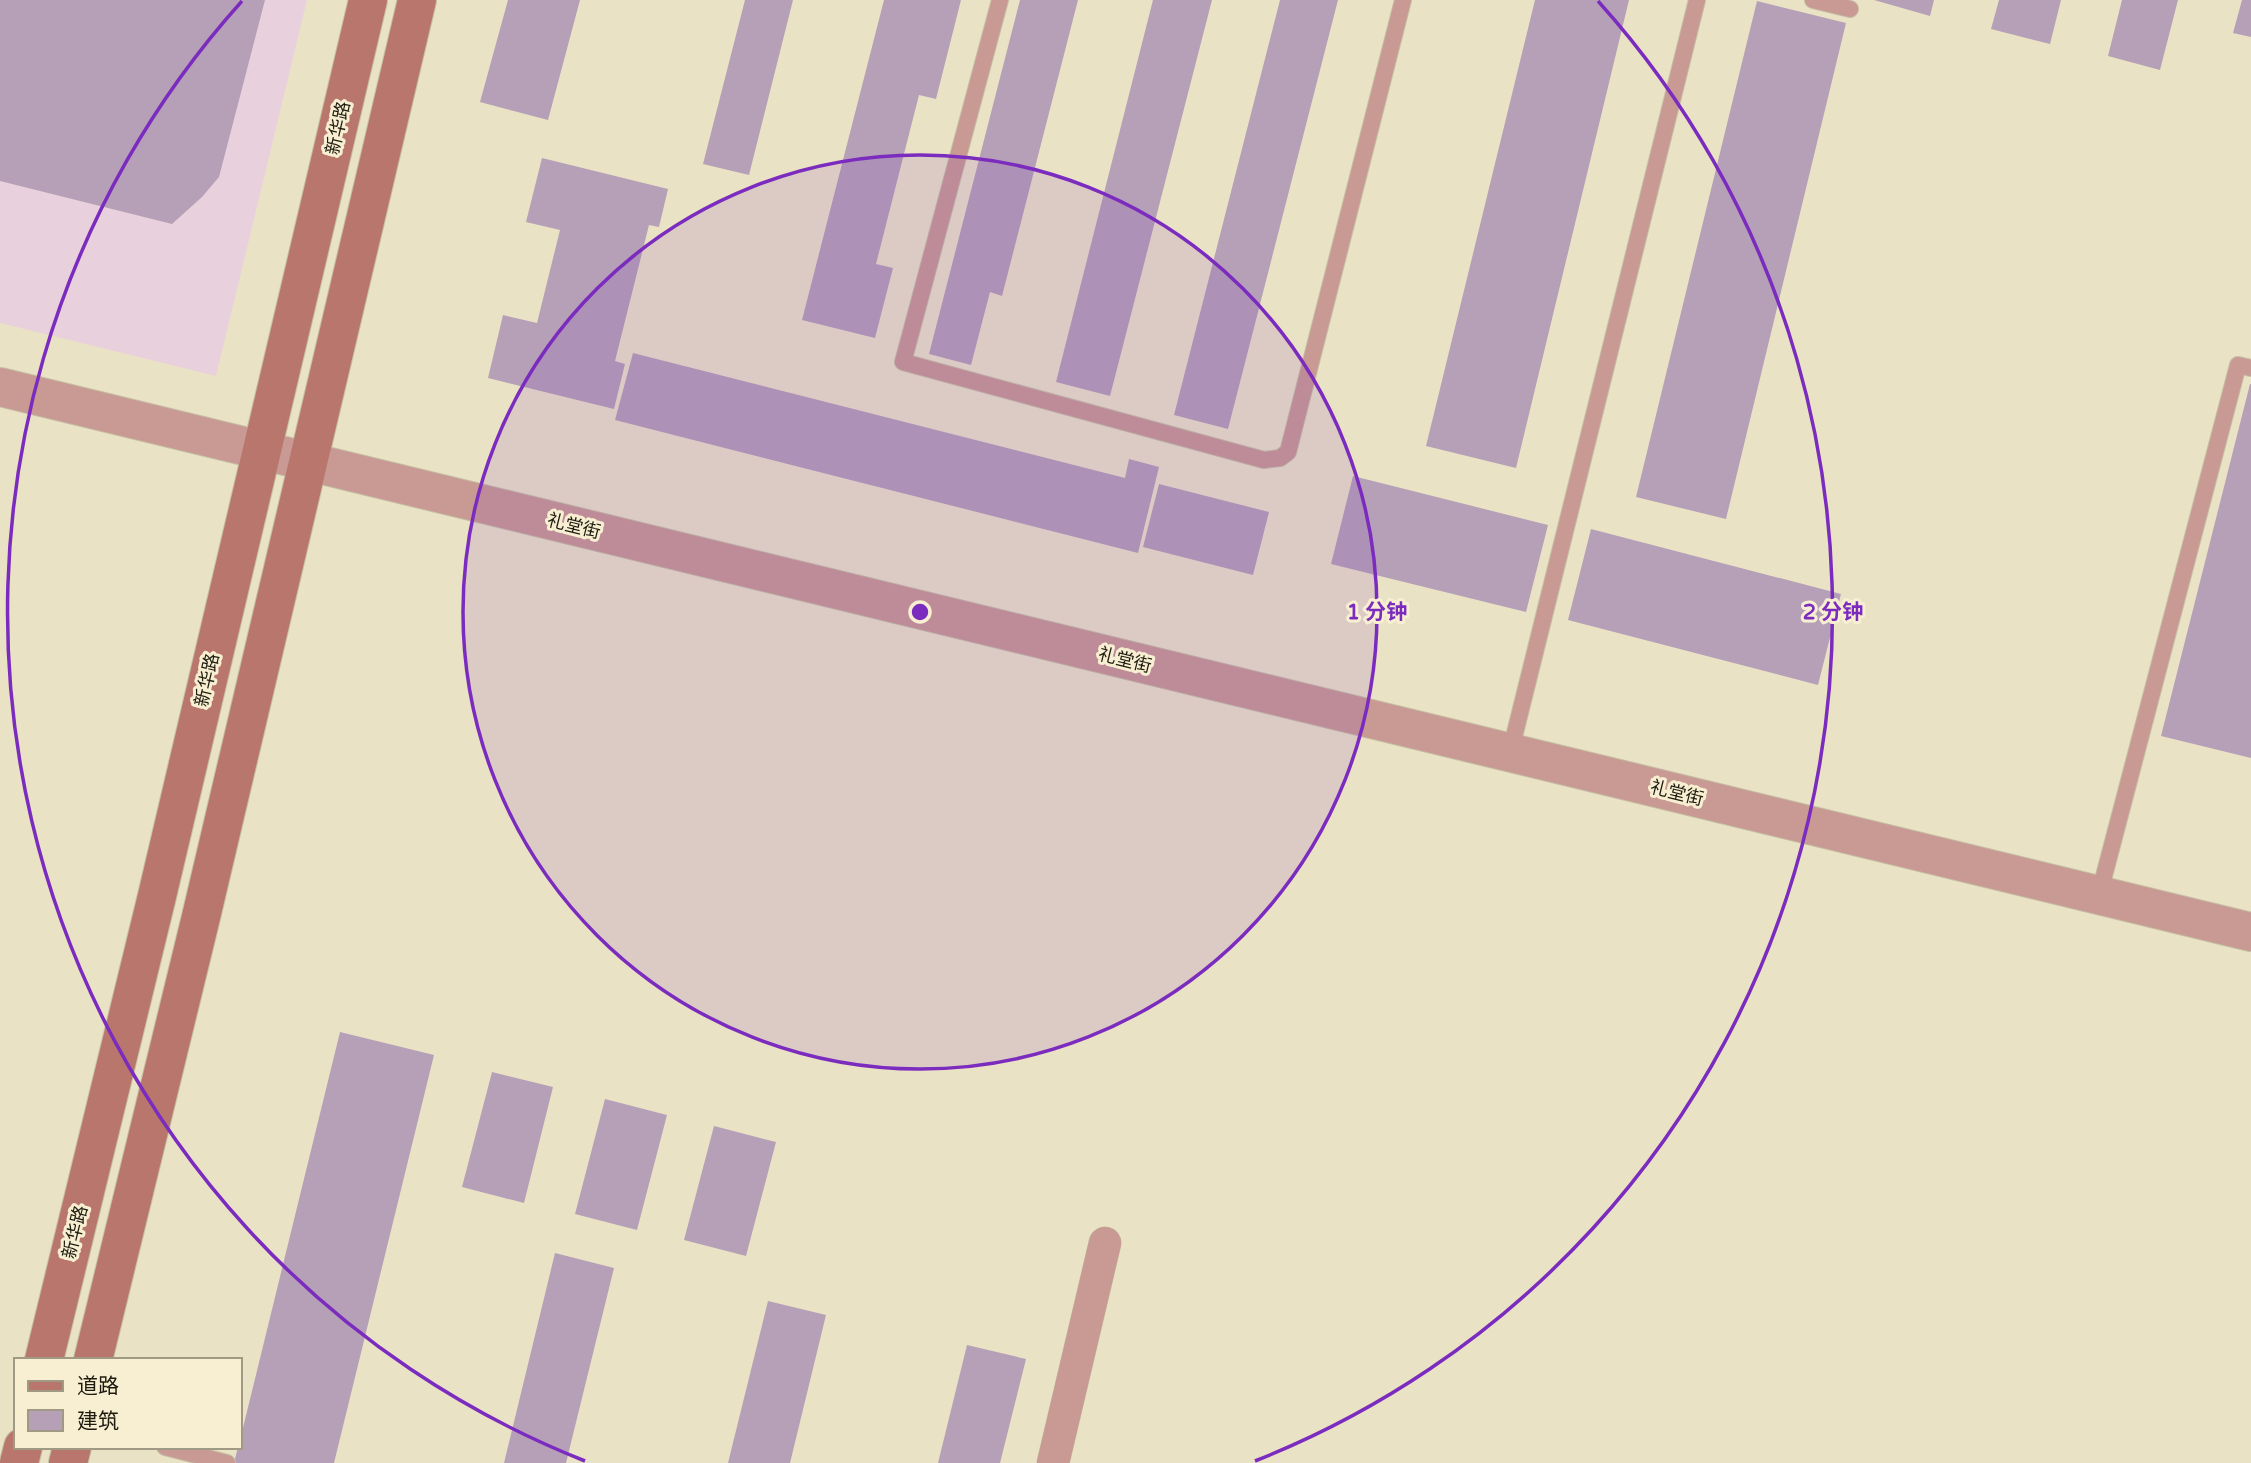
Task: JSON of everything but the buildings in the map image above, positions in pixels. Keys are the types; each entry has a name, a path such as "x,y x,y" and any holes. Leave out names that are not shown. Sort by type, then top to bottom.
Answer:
{"main road":[{"name":"新华路","path":"44,1358 368,0"},
{"path":"93,1358 417,0"}],"street":[{"name":"礼堂街","path":"0,387 2251,932"},
{"path":"1054,1463 1105,1243"}],"lane":[{"path":"1000,0 903,362 1264,460 1280,458 1288,452 1403,0"},
{"path":"1510,753 1697,0"},
{"path":"1813,0 1850,9"},
{"path":"2099,895 2238,365 2251,368"},
{"path":"172,1449 227,1463"}],"shaded area":[{"path":"0,0 307,0 216,376 0,323"}]}
